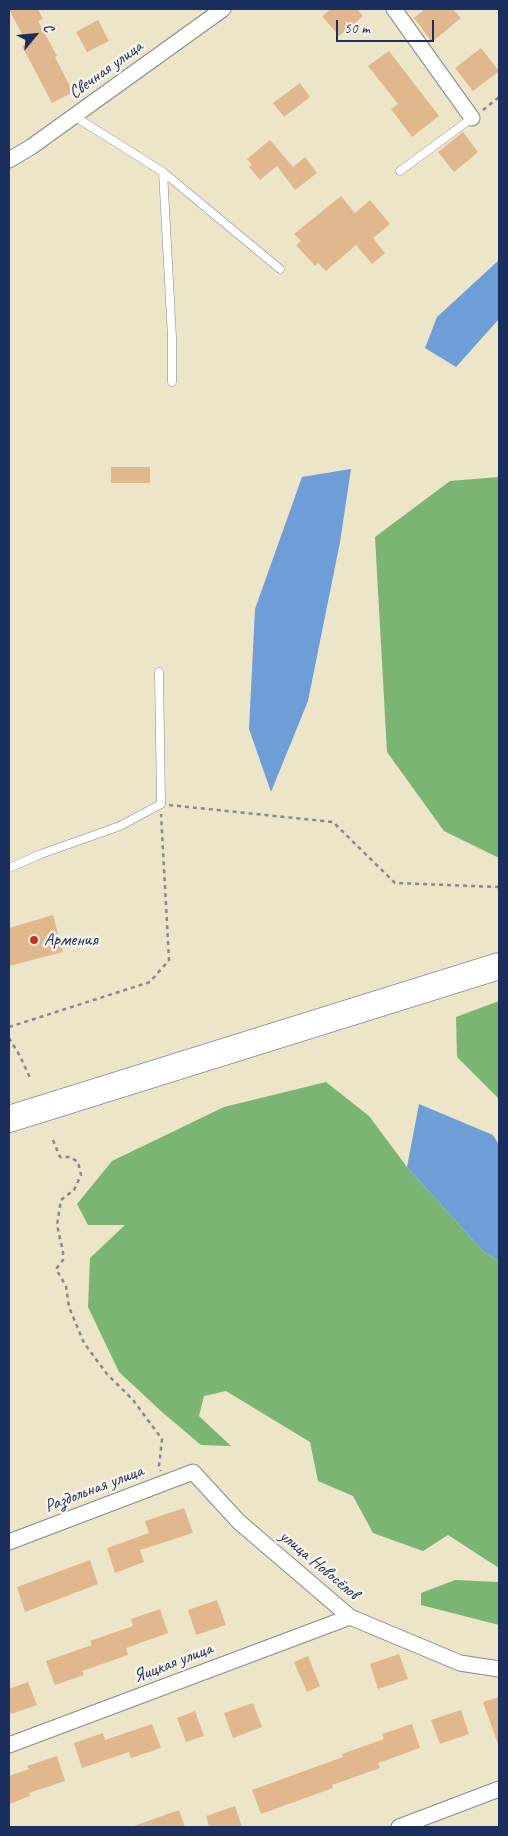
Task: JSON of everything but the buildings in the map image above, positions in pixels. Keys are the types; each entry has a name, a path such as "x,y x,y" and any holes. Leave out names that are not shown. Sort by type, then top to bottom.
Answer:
{"highway":[{"path":"9,1119 499,966"}],"street":[{"name":"Свечная улица","path":"9,160 31,147 223,9"},
{"path":"394,9 472,118"},
{"name":"Раздольная улица","path":"9,1542 194,1472"},
{"name":"улица Новосёлов","path":"194,1472 239,1522 350,1617 460,1662 499,1669"},
{"name":"Яицкая улица","path":"9,1745 350,1617"},
{"path":"399,1827 499,1789"}],"lane":[{"path":"74,116 164,172 280,269"},
{"path":"400,171 472,118"},
{"path":"164,172 172,337 172,382"},
{"path":"9,868 41,854 120,826 161,804 159,672"}],"path":[{"path":"472,118 499,97"},
{"path":"9,1026 150,982 169,960 161,804 333,822 395,882 499,887"},
{"path":"9,1038 30,1078"},
{"path":"53,1140 60,1157 70,1156 78,1162 81,1175 74,1190 61,1200 57,1225 63,1260 56,1269 66,1286 69,1307 84,1343 107,1374 133,1400 162,1439 159,1466 165,1482"}],"green space":[{"path":"499,477 499,858 444,831 387,752 375,537 450,481"},
{"path":"499,1001 499,1099 457,1057 456,1017"},
{"path":"326,1082 369,1116 407,1167 483,1251 499,1261 499,1568 448,1535 423,1551 373,1533 353,1496 318,1481 310,1442 226,1391 204,1396 199,1416 231,1446 201,1445 119,1372 88,1307 90,1258 125,1225 88,1225 77,1204 112,1161 224,1107"},
{"path":"455,1580 499,1582 499,1625 421,1605 421,1593"}],"water":[{"path":"499,260 499,319 456,367 425,348 437,317"},
{"path":"351,469 340,542 308,701 271,792 249,729 255,609 302,477"},
{"path":"419,1104 493,1135 499,1145 499,1261 483,1251 407,1167"}],"place":[{"name":"Армения","path":"34,940"}]}
